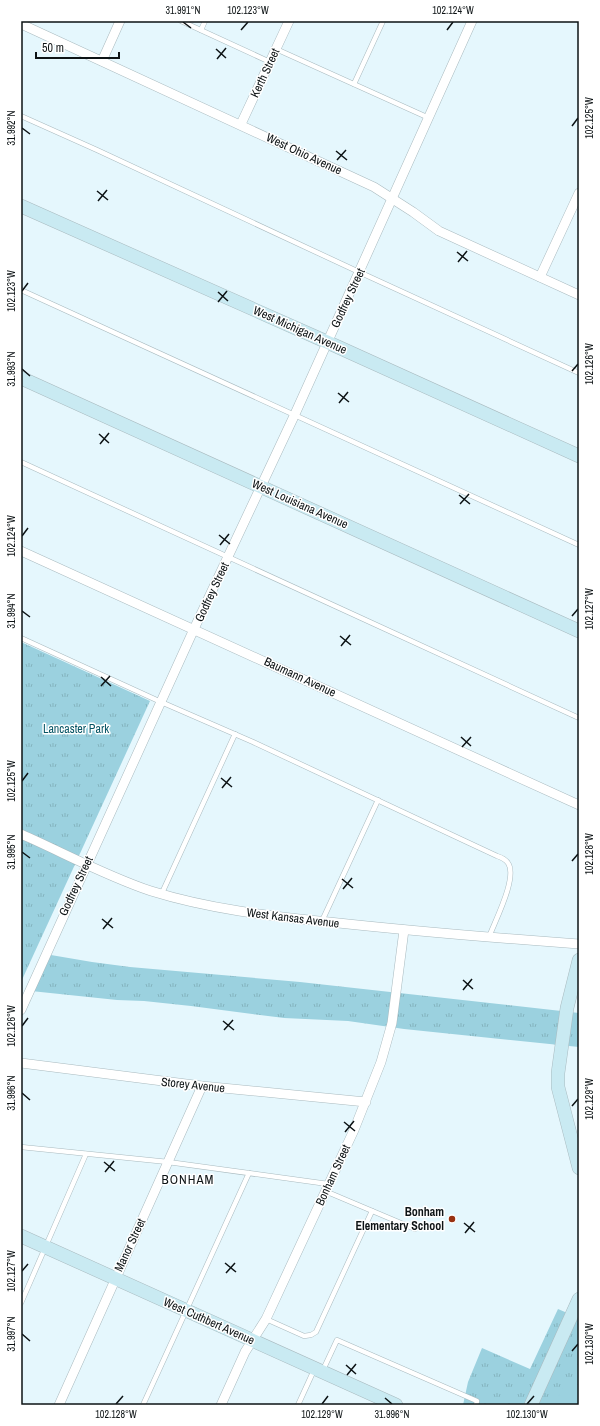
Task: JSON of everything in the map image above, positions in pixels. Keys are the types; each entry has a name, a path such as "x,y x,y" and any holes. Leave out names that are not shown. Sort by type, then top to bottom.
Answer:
{"street":[{"path":"102,61 120,21"},
{"name":"Kerth Street","path":"240,124 289,21"},
{"name":"Godfrey Street","path":"21,1010 194,629 262,487 472,21"},
{"name":"West Ohio Avenue","path":"21,24 374,186 414,212 439,231 579,295"},
{"path":"540,277 579,193"},
{"name":"West Michigan Avenue","path":"21,206 579,456"},
{"name":"West Louisiana Avenue","path":"21,378 579,631"},
{"name":"Baumann Avenue","path":"21,551 579,805"},
{"name":"West Kansas Avenue","path":"21,834 86,865 151,891 246,913 404,930 579,944"},
{"name":"Bonham Street","path":"221,1405 246,1352 266,1319 366,1102 381,1062 390,1028 404,930"},
{"path":"579,960 567,1008 558,1073 560,1098 574,1130 579,1168"},
{"name":"Storey Avenue","path":"21,1063 202,1086 366,1102"},
{"name":"Manor Street","path":"59,1405 202,1086"},
{"name":"West Cuthbert Avenue","path":"21,1236 318,1370 377,1401 396,1405"},
{"path":"531,1405 579,1299"}],"lane":[{"path":"181,21 270,62"},
{"path":"201,30 205,21"},
{"path":"354,84 383,21"},
{"path":"276,49 429,118"},
{"path":"21,116 579,373"},
{"path":"21,290 579,545"},
{"path":"21,462 229,556 579,718"},
{"path":"21,638 235,734 508,862 511,873 509,886 489,937"},
{"path":"162,894 235,734"},
{"path":"322,921 378,800"},
{"path":"21,1148 168,1162 249,1173 327,1187 372,1211 415,1229"},
{"path":"21,1303 86,1154"},
{"path":"143,1405 249,1173"},
{"path":"266,1319 304,1336 311,1335 316,1332 372,1211"},
{"path":"298,1405 337,1340 477,1401 476,1405"}],"green space":[{"name":"Lancaster Park","path":"21,642 150,701 21,982"},
{"path":"45,954 130,967 300,982 579,1013 579,1047 404,1029 348,1021 284,1018 191,1006 31,991"},
{"path":"558,1309 579,1318 579,1405 463,1405 468,1382 482,1348 530,1369"},
{"path":"563,1386 579,1394 579,1405 555,1405"}],"place":[{"name":"Bonham Elementary School","path":"452,1219"}],"district":[{"name":"BONHAM","path":"188,1179"}]}
